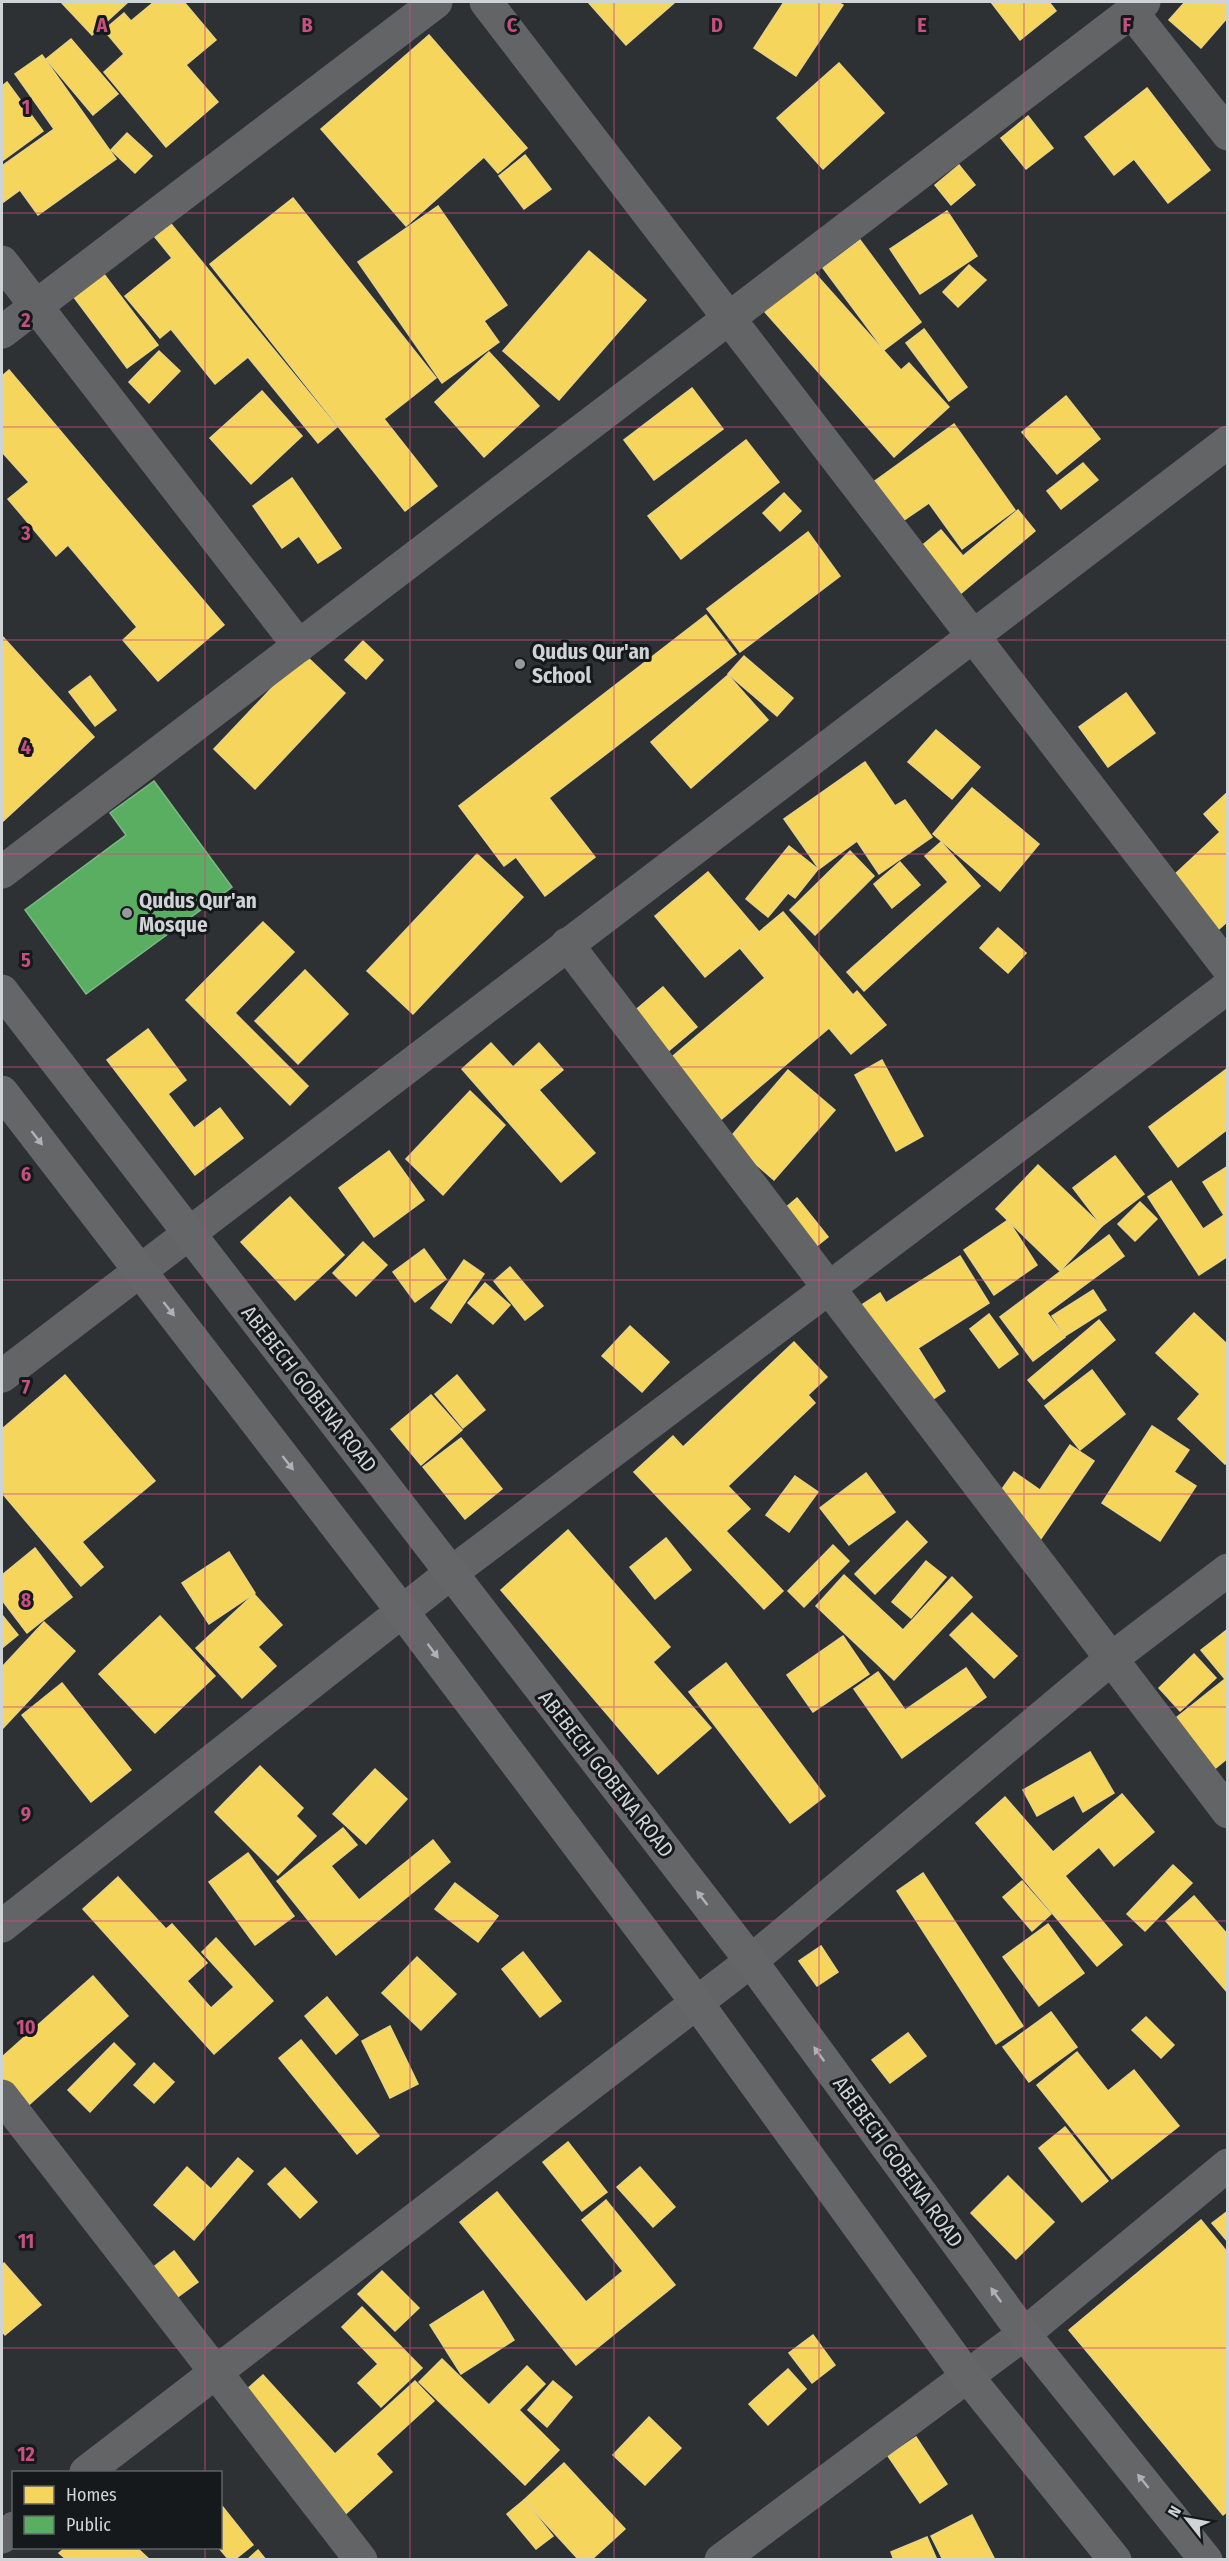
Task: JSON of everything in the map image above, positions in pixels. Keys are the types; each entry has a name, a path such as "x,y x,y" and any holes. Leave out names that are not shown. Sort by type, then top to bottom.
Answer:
{"street":[{"path":"2,332 436,2"},
{"path":"486,2 1227,968"},
{"path":"2,872 1138,6 1227,134"},
{"path":"2,262 299,646"},
{"path":"2,1376 1227,442"},
{"path":"567,944 1227,1812"},
{"path":"2,1926 451,1573 1227,987"},
{"name":"ABEBECH GOBENA ROAD","path":"2,991 751,1961 1024,2334 1206,2559"},
{"path":"2,1092 402,1611 697,2003 967,2376 1115,2559"},
{"path":"87,2471 751,1961 1111,1659 1227,1570"},
{"path":"2,2096 361,2559"},
{"path":"721,2559 1024,2334 1227,2165"}],"building: Homes":[{"path":"61,2 128,2 92,35"},
{"path":"154,2 184,2 216,40 186,65 218,102 166,147 104,72 124,54 104,30 124,13 131,21"},
{"path":"588,2 673,2 674,3 626,45"},
{"path":"784,2 837,2 843,5 796,76 754,48"},
{"path":"991,2 1049,2 1056,11 1020,40"},
{"path":"1185,2 1228,2 1228,17 1201,48 1169,20"},
{"path":"429,35 527,148 498,173 484,157 406,226 321,129"},
{"path":"71,39 118,94 93,115 46,59"},
{"path":"42,55 116,159 38,215 20,190 2,203 2,166 54,129 15,74"},
{"path":"839,63 884,113 823,169 777,118"},
{"path":"7,82 43,131 2,161 2,86"},
{"path":"1147,88 1210,170 1168,203 1134,159 1114,175 1085,137"},
{"path":"1028,116 1053,148 1026,169 1001,138"},
{"path":"127,133 152,156 135,173 111,150"},
{"path":"525,155 551,189 524,209 499,176"},
{"path":"959,165 975,185 951,205 935,185"},
{"path":"293,198 436,378 384,419 437,486 405,511 210,264"},
{"path":"438,206 507,305 484,321 499,342 442,383 358,262"},
{"path":"947,211 977,256 920,294 890,249"},
{"path":"171,224 337,427 318,443 248,357 215,384 171,329 160,338 125,296 172,258 155,237"},
{"path":"860,240 921,322 884,350 823,268"},
{"path":"589,251 646,300 559,400 503,351"},
{"path":"969,265 986,280 958,307 943,292"},
{"path":"811,269 901,370 909,363 949,407 894,457 765,312"},
{"path":"103,273 158,345 127,368 73,296"},
{"path":"924,329 967,387 949,401 906,343"},
{"path":"159,351 180,371 149,403 129,382"},
{"path":"489,352 539,406 484,457 435,402"},
{"path":"9,370 224,625 158,681 123,640 137,627 68,545 56,556 8,499 29,482 2,452 2,376"},
{"path":"692,388 723,429 654,480 624,440"},
{"path":"262,391 302,436 251,484 210,438"},
{"path":"1066,396 1100,439 1057,474 1022,432"},
{"path":"954,424 1015,510 962,549 929,503 904,520 875,481"},
{"path":"746,440 779,482 681,559 648,516"},
{"path":"1083,463 1098,480 1061,509 1047,491"},
{"path":"292,478 341,548 318,563 299,536 282,548 253,506"},
{"path":"784,493 801,511 780,531 763,513"},
{"path":"1018,510 1035,531 959,595 919,548 941,530 963,556"},
{"path":"808,532 840,576 740,652 707,609"},
{"path":"706,615 736,654 549,798 595,857 545,896 516,857 504,866 459,806"},
{"path":"2,636 94,737 2,822"},
{"path":"363,641 383,660 366,679 345,660"},
{"path":"304,654 345,693 255,789 214,749"},
{"path":"744,656 793,698 777,716 728,674"},
{"path":"728,675 768,720 691,788 651,742"},
{"path":"90,676 116,710 95,726 69,692"},
{"path":"1126,693 1155,733 1108,767 1079,727"},
{"path":"936,730 980,767 952,799 908,762"},
{"path":"865,762 895,806 905,800 932,837 879,874 857,841 819,869 784,819"},
{"path":"972,788 1039,844 1000,891 933,834"},
{"path":"1228,792 1228,921 1219,929 1172,877 1220,832 1204,814"},
{"path":"941,842 980,886 864,991 847,972 948,882 925,856"},
{"path":"789,846 818,869 795,898 788,893 768,917 746,899"},
{"path":"850,851 874,876 815,935 790,910"},
{"path":"477,854 523,897 413,1014 367,971"},
{"path":"900,862 920,885 892,908 874,884"},
{"path":"708,872 759,932 705,977 655,916"},
{"path":"783,912 853,995 857,991 886,1025 851,1054 829,1028 711,1128 660,1067 765,978 740,948"},
{"path":"263,922 294,952 235,1013 308,1086 290,1105 186,1000"},
{"path":"998,928 1026,953 1008,973 980,948"},
{"path":"305,970 348,1014 298,1064 255,1021"},
{"path":"663,987 697,1027 660,1058 626,1018"},
{"path":"148,1029 186,1080 168,1094 194,1128 220,1108 243,1138 195,1175 107,1060"},
{"path":"491,1043 513,1067 539,1043 563,1070 539,1090 595,1153 561,1182 462,1069"},
{"path":"882,1060 923,1136 896,1151 855,1075"},
{"path":"1228,1068 1228,1129 1178,1167 1149,1127"},
{"path":"788,1070 835,1110 774,1180 728,1140"},
{"path":"470,1091 505,1125 443,1195 406,1159"},
{"path":"389,1151 424,1200 374,1237 339,1188"},
{"path":"1115,1156 1144,1194 1102,1226 1073,1188"},
{"path":"1038,1165 1102,1226 1060,1271 996,1209"},
{"path":"1228,1166 1228,1256 1199,1275 1148,1197 1171,1181 1203,1229 1224,1215 1203,1182"},
{"path":"290,1197 344,1255 295,1300 241,1242"},
{"path":"797,1198 828,1237 808,1253 777,1215"},
{"path":"1140,1202 1157,1219 1135,1241 1118,1224"},
{"path":"1008,1220 1037,1265 994,1295 964,1250"},
{"path":"1109,1235 1124,1256 1047,1313 1065,1337 1033,1361 1000,1317"},
{"path":"363,1242 387,1265 356,1296 333,1273"},
{"path":"424,1249 446,1279 415,1302 393,1272"},
{"path":"960,1256 989,1303 918,1348 945,1391 917,1410 854,1310 880,1293 886,1303"},
{"path":"464,1260 484,1274 451,1323 431,1308"},
{"path":"510,1267 543,1306 525,1320 494,1281"},
{"path":"485,1283 510,1305 493,1324 468,1303"},
{"path":"1093,1290 1106,1310 1065,1336 1052,1316"},
{"path":"1194,1313 1228,1345 1228,1462 1225,1464 1178,1419 1200,1394 1156,1353"},
{"path":"989,1314 1018,1354 999,1368 970,1329"},
{"path":"1099,1320 1115,1340 1044,1399 1028,1380"},
{"path":"630,1326 669,1362 642,1392 602,1356"},
{"path":"794,1342 827,1377 808,1395 815,1403 728,1486 750,1509 726,1531 783,1591 764,1609 634,1472 673,1436 683,1447"},
{"path":"1092,1370 1125,1414 1080,1450 1045,1406"},
{"path":"65,1375 155,1481 82,1542 103,1567 81,1586 2,1493 2,1429"},
{"path":"457,1375 485,1410 463,1428 435,1394"},
{"path":"431,1395 462,1430 421,1465 391,1429"},
{"path":"1152,1426 1189,1450 1174,1472 1196,1486 1160,1541 1102,1503"},
{"path":"461,1438 502,1489 465,1519 423,1467"},
{"path":"1070,1445 1094,1461 1038,1543 988,1509 1014,1472 1040,1490"},
{"path":"866,1473 895,1512 849,1545 820,1508"},
{"path":"795,1476 818,1492 789,1532 766,1515"},
{"path":"907,1521 927,1542 875,1594 855,1574"},
{"path":"568,1530 670,1647 653,1662 711,1728 658,1774 501,1590"},
{"path":"666,1538 691,1570 655,1599 630,1567"},
{"path":"833,1545 849,1561 804,1607 788,1591"},
{"path":"35,1548 72,1597 27,1633 2,1600 2,1575"},
{"path":"229,1552 255,1593 209,1624 182,1583"},
{"path":"926,1561 946,1577 911,1618 892,1602"},
{"path":"844,1575 903,1630 952,1577 972,1597 894,1680 816,1606"},
{"path":"254,1594 282,1625 258,1647 276,1666 242,1698 196,1648"},
{"path":"972,1613 1017,1656 994,1678 950,1635"},
{"path":"2,1615 18,1635 2,1648"},
{"path":"160,1616 215,1676 155,1733 99,1674"},
{"path":"44,1622 75,1651 2,1729 2,1667"},
{"path":"1228,1629 1228,1758 1212,1771 1172,1721 1225,1679 1201,1650"},
{"path":"843,1636 869,1674 813,1712 787,1675"},
{"path":"1194,1654 1216,1678 1180,1711 1159,1688"},
{"path":"726,1663 825,1796 790,1823 689,1692"},
{"path":"966,1668 986,1697 902,1758 854,1689 878,1672 905,1710"},
{"path":"62,1683 131,1770 91,1802 22,1715"},
{"path":"1090,1752 1114,1793 1083,1812 1074,1795 1037,1816 1023,1790"},
{"path":"260,1766 303,1808 296,1816 316,1836 278,1875 215,1812"},
{"path":"375,1769 407,1799 366,1844 333,1814"},
{"path":"1122,1794 1154,1832 1114,1866 1099,1847 1065,1876 1122,1945 1097,1966 976,1823 1005,1797 1053,1852"},
{"path":"343,1828 357,1845 331,1866 359,1900 433,1840 450,1862 336,1955 277,1881"},
{"path":"248,1853 294,1916 255,1945 209,1882"},
{"path":"1173,1865 1192,1883 1145,1931 1127,1914"},
{"path":"923,1873 1023,2026 996,2044 897,1891"},
{"path":"118,1877 166,1929 172,1924 207,1963 187,1981 211,2008 234,1987 202,1952 216,1938 273,2001 214,2054 83,1909"},
{"path":"1022,1881 1051,1914 1032,1931 1003,1897"},
{"path":"455,1883 498,1916 478,1942 435,1909"},
{"path":"1194,1896 1228,1935 1228,1993 1166,1921"},
{"path":"1048,1924 1084,1973 1039,2006 1003,1957"},
{"path":"821,1946 838,1972 817,1986 799,1961"},
{"path":"523,1952 561,2001 540,2017 502,1969"},
{"path":"417,1957 456,1994 421,2030 382,1993"},
{"path":"93,1976 128,2016 22,2111 2,2088 2,2057"},
{"path":"327,1997 358,2035 336,2054 305,2016"},
{"path":"1051,2012 1077,2047 1029,2082 1003,2047"},
{"path":"1146,2017 1174,2045 1161,2058 1132,2030"},
{"path":"390,2026 418,2084 390,2098 362,2041"},
{"path":"908,2033 926,2056 890,2083 872,2060"},
{"path":"301,2040 379,2136 357,2154 279,2058"},
{"path":"114,2043 135,2064 90,2112 68,2090"},
{"path":"1077,2052 1108,2091 1134,2070 1179,2126 1112,2179 1037,2085"},
{"path":"154,2063 174,2082 154,2103 134,2085"},
{"path":"1065,2127 1108,2181 1082,2202 1039,2148"},
{"path":"568,2142 607,2192 582,2211 543,2162"},
{"path":"238,2158 253,2171 194,2240 154,2205 187,2167 211,2189"},
{"path":"640,2167 675,2207 653,2227 617,2187"},
{"path":"285,2168 317,2202 300,2218 268,2184"},
{"path":"1008,2176 1054,2222 1016,2259 971,2213"},
{"path":"497,2192 586,2302 623,2271 582,2220 606,2200 675,2285 576,2365 460,2222"},
{"path":"1228,2211 1228,2242 1212,2223"},
{"path":"1201,2220 1228,2253 1228,2511 1223,2515 1069,2330"},
{"path":"174,2251 198,2282 164,2307 141,2277"},
{"path":"4,2263 41,2305 5,2335 2,2331 2,2265"},
{"path":"382,2271 419,2308 395,2331 358,2294"},
{"path":"483,2291 514,2340 461,2374 430,2325"},
{"path":"362,2307 422,2368 381,2407 358,2383 378,2364 342,2327"},
{"path":"813,2335 835,2365 812,2383 789,2353"},
{"path":"442,2359 489,2405 527,2366 545,2384 519,2410 559,2450 525,2485 419,2382"},
{"path":"788,2369 806,2389 768,2425 749,2404"},
{"path":"263,2375 335,2454 415,2381 434,2401 376,2454 392,2472 340,2519 234,2401"},
{"path":"553,2381 572,2397 547,2427 528,2410"},
{"path":"649,2417 681,2448 645,2485 613,2455"},
{"path":"916,2437 947,2484 920,2503 888,2456"},
{"path":"564,2463 625,2529 591,2560 579,2560 524,2500"},
{"path":"524,2500 553,2536 536,2549 507,2514"},
{"path":"222,2506 253,2545 234,2560 229,2560 220,2549 222,2549"},
{"path":"972,2515 995,2560 943,2560 931,2536"},
{"path":"927,2537 937,2560 894,2560 891,2552"},
{"path":"64,2549 138,2549 150,2560 67,2560 59,2553"},
{"path":"258,2550 266,2560 247,2560"}],"building: Public":[{"path":"154,781 232,887 86,994 25,910 126,835 110,813"}],"place":[{"name":"Qudus Qur'an School","path":"520,664"},
{"name":"Qudus Qur'an Mosque","path":"127,913"}]}
